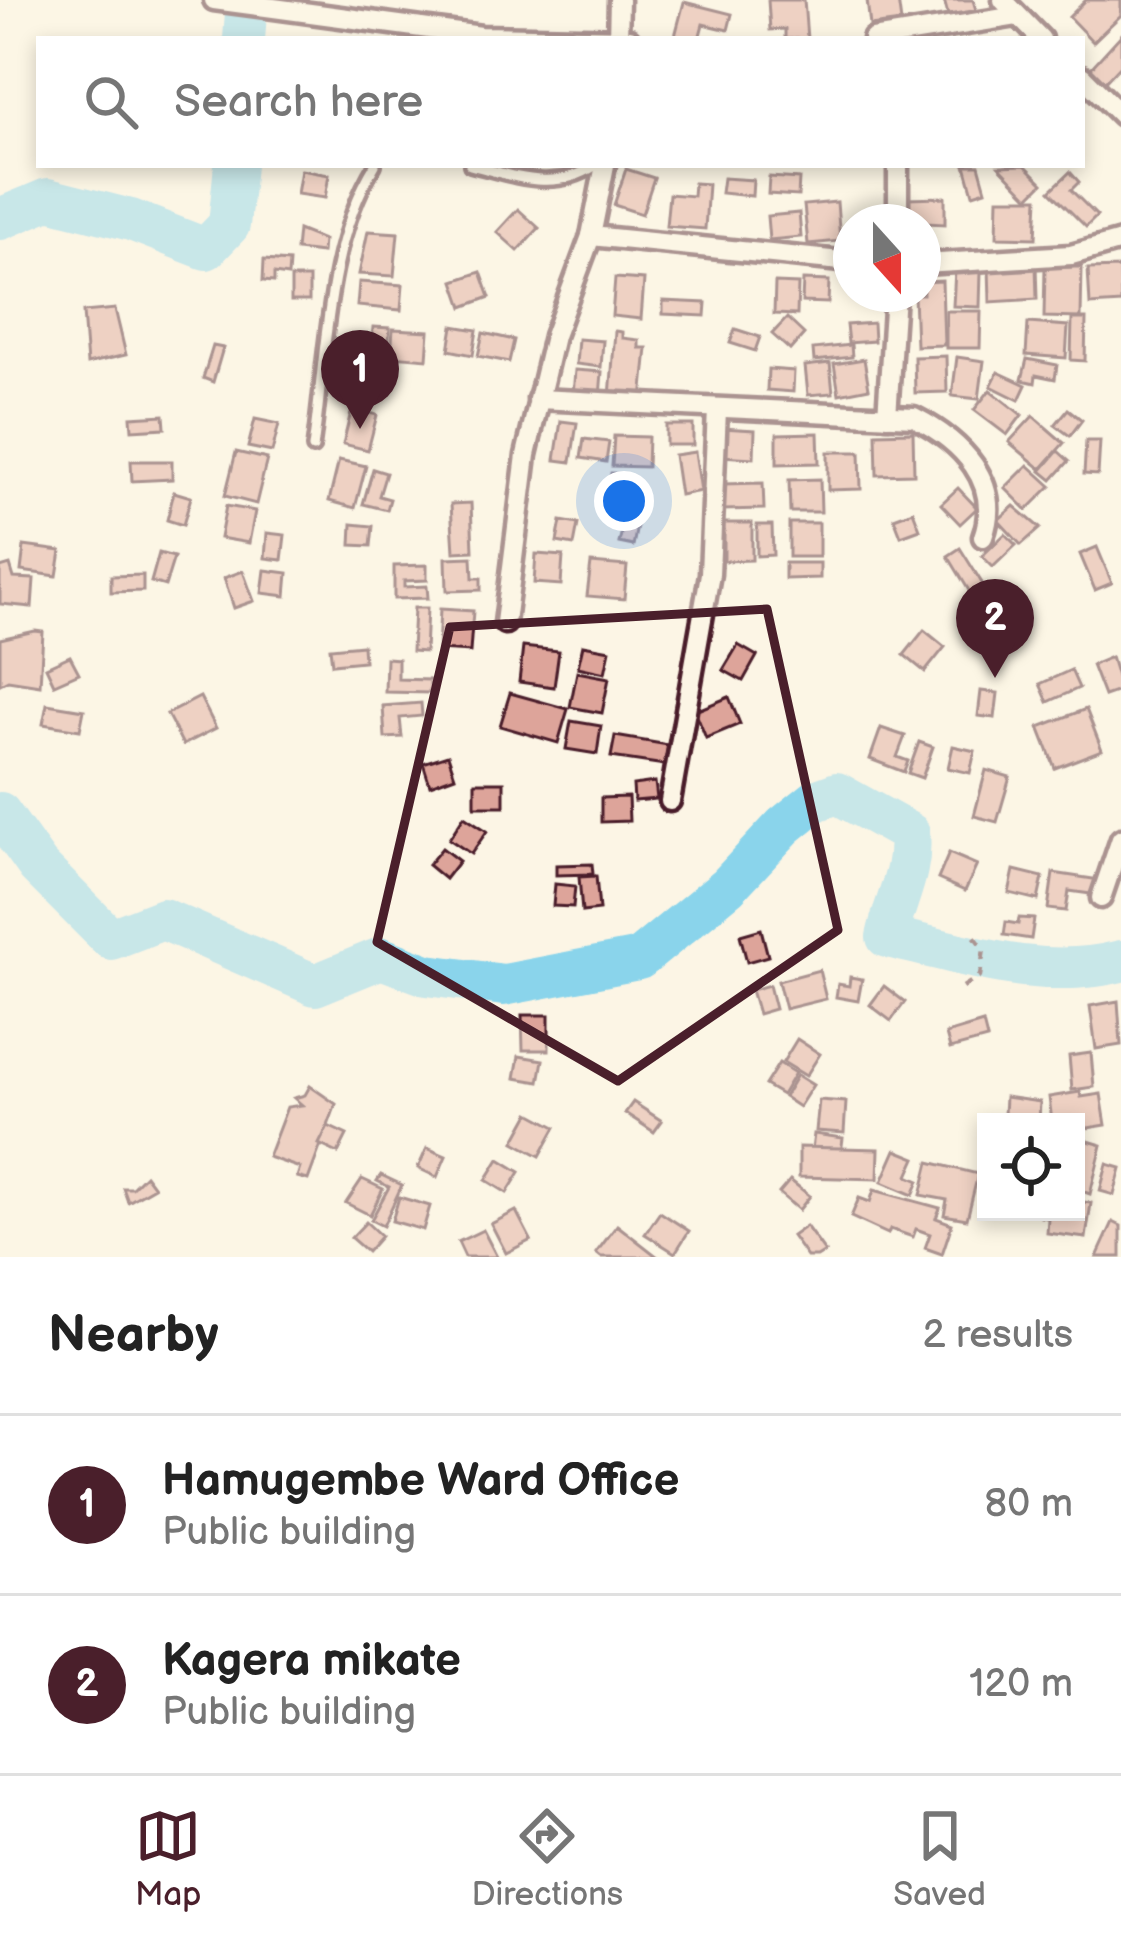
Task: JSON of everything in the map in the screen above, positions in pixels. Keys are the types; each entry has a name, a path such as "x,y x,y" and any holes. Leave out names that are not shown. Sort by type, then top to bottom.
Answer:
{"street":[{"path":"214,0 481,36"},
{"path":"618,36 619,0"},
{"path":"1003,0 1038,36"},
{"path":"905,36 1017,16"},
{"path":"1085,78 1117,100"},
{"path":"505,623 517,507 538,399 554,336 591,236 600,168"},
{"path":"898,168 898,204"},
{"path":"591,236 833,260"},
{"path":"941,263 1071,255 1121,241"},
{"path":"887,416 894,312"},
{"path":"538,399 914,417 936,428 977,472 992,504 983,537"},
{"path":"670,801 710,574 717,409"},
{"path":"1101,898 1121,839"}],"lane":[{"path":"313,448 336,285 361,189 374,168"},
{"path":"482,168 548,184 592,168"}],"path":[{"path":"963,987 980,976 984,950 972,933"}],"highlighted area":[{"path":"767,609 838,930 618,1081 377,942 450,627"}],"building":[{"path":"768,0 804,0 807,36 770,30"},
{"path":"867,0 898,0 901,22 870,26"},
{"path":"944,0 973,0 976,10 949,19"},
{"path":"1086,0 1121,0 1121,15 1093,42 1069,17"},
{"path":"684,2 732,14 728,30 703,24 700,36 675,36"},
{"path":"1121,35 1121,65 1105,82 1090,69"},
{"path":"966,168 980,168 986,190 973,194"},
{"path":"1001,168 1028,168 1043,183 1029,197"},
{"path":"626,169 654,178 642,214 614,205"},
{"path":"301,170 329,175 325,198 297,194"},
{"path":"1070,172 1079,182 1071,190 1097,216 1086,227 1050,191"},
{"path":"769,177 799,179 798,196 768,194"},
{"path":"723,178 753,180 752,196 721,193"},
{"path":"694,183 708,184 705,229 666,226 669,194 693,196"},
{"path":"945,197 945,224 941,224 941,204 905,204 905,198"},
{"path":"998,198 1038,198 1036,238 997,237"},
{"path":"837,202 833,204 833,242 808,244 804,205"},
{"path":"518,209 539,228 518,251 497,232"},
{"path":"799,213 801,237 769,240 767,216"},
{"path":"298,230 323,240 322,253 296,250"},
{"path":"368,231 398,233 394,276 359,274"},
{"path":"264,260 289,262 288,276 274,274 274,282 263,281"},
{"path":"1036,264 1037,299 990,302 989,266"},
{"path":"1045,267 1082,267 1081,318 1044,317"},
{"path":"1120,268 1121,303 1090,305 1088,269"},
{"path":"955,270 981,271 980,307 953,306"},
{"path":"481,272 490,297 463,307 454,281"},
{"path":"291,278 309,278 309,301 291,301"},
{"path":"615,278 644,280 641,319 612,316"},
{"path":"803,280 829,281 828,303 802,302"},
{"path":"941,281 944,345 916,346 915,312 941,312"},
{"path":"359,282 403,285 401,310 357,306"},
{"path":"775,283 798,284 797,315 774,314"},
{"path":"663,301 706,303 705,316 663,314"},
{"path":"115,309 126,355 87,364 83,312"},
{"path":"946,311 981,311 980,348 946,348"},
{"path":"787,318 804,334 790,350 772,334"},
{"path":"1072,319 1086,319 1085,361 1071,360"},
{"path":"873,323 874,341 848,343 846,325"},
{"path":"1028,323 1068,326 1066,358 1026,355"},
{"path":"453,326 477,330 473,355 449,350"},
{"path":"373,327 390,328 387,356 371,355"},
{"path":"393,329 429,331 427,359 391,356"},
{"path":"735,329 760,337 755,351 730,343"},
{"path":"615,331 622,332 622,338 639,340 639,348 647,348 642,400 610,397"},
{"path":"483,333 514,340 509,362 478,356"},
{"path":"578,339 603,341 601,367 576,364"},
{"path":"851,345 852,357 814,361 813,349"},
{"path":"213,346 223,348 213,382 203,378"},
{"path":"946,356 947,392 915,393 914,357"},
{"path":"957,357 984,361 979,399 952,396"},
{"path":"864,359 869,388 839,394 834,364"},
{"path":"1027,359 1057,365 1055,379 1036,375 1035,383 1022,380"},
{"path":"830,363 833,393 808,395 805,366"},
{"path":"768,369 794,371 793,392 767,390"},
{"path":"575,370 602,372 600,397 573,395"},
{"path":"998,372 1026,385 1019,400 991,386"},
{"path":"990,390 1022,415 1007,435 974,410"},
{"path":"352,408 377,415 368,450 343,444"},
{"path":"1068,409 1082,420 1070,436 1055,425"},
{"path":"164,415 165,428 132,430 131,417"},
{"path":"1033,416 1064,443 1041,469 1009,442"},
{"path":"255,419 279,424 272,452 248,447"},
{"path":"561,421 577,423 571,462 555,460"},
{"path":"666,425 693,425 693,445 666,445"},
{"path":"721,428 755,430 754,458 720,456"},
{"path":"913,432 914,474 877,475 876,433"},
{"path":"818,433 819,463 777,464 777,434"},
{"path":"614,436 648,437 647,467 612,466"},
{"path":"584,439 609,442 606,462 581,458"},
{"path":"1086,441 1100,441 1098,475 1084,474"},
{"path":"1058,451 1069,461 1052,480 1041,471"},
{"path":"236,452 267,459 256,504 225,496"},
{"path":"695,452 701,491 680,495 674,455"},
{"path":"828,452 860,452 861,489 828,490"},
{"path":"339,460 366,466 355,508 329,501"},
{"path":"131,461 172,461 172,479 132,481"},
{"path":"1028,465 1051,486 1027,510 1005,488"},
{"path":"373,469 386,473 379,496 390,499 387,510 363,504"},
{"path":"611,473 625,474 622,492 639,495 637,509 629,507 630,501 614,498 613,505 606,504"},
{"path":"820,479 821,512 790,512 789,480"},
{"path":"763,483 764,509 722,510 722,484"},
{"path":"958,488 977,508 960,524 941,504"},
{"path":"174,492 191,497 183,525 167,520"},
{"path":"471,503 473,551 454,552 451,504"},
{"path":"226,506 255,511 249,543 220,538"},
{"path":"1014,506 1040,528 1021,545 998,520"},
{"path":"913,511 920,529 901,536 894,518"},
{"path":"626,513 639,516 633,546 619,543"},
{"path":"561,521 578,524 574,545 557,542"},
{"path":"724,523 752,523 752,560 724,561"},
{"path":"789,523 819,523 819,557 789,557"},
{"path":"352,524 373,526 371,546 351,545"},
{"path":"757,525 772,525 773,555 757,556"},
{"path":"267,533 285,535 282,560 265,558"},
{"path":"1005,534 1016,545 993,567 982,556"},
{"path":"24,546 61,551 57,576 21,571"},
{"path":"1097,547 1112,583 1095,590 1080,554"},
{"path":"960,548 987,591 974,599 948,556"},
{"path":"159,553 174,557 165,586 151,582"},
{"path":"536,554 563,556 561,585 534,583"},
{"path":"472,557 473,578 481,578 481,590 447,591 446,558"},
{"path":"591,563 627,566 624,599 587,596"},
{"path":"785,563 820,563 820,578 785,579"},
{"path":"10,565 14,578 34,579 32,607 0,604 0,568"},
{"path":"427,565 427,580 404,581 404,587 427,586 428,598 394,599 394,566"},
{"path":"265,570 288,573 286,596 262,593"},
{"path":"243,571 254,601 234,608 224,578"},
{"path":"143,575 143,591 111,592 111,576"},
{"path":"414,608 427,608 425,652 412,651"},
{"path":"440,609 473,611 470,652 438,650"},
{"path":"924,630 945,647 925,672 904,655"},
{"path":"43,632 40,685 8,680 0,684 0,639"},
{"path":"363,645 364,661 332,664 330,648"},
{"path":"583,645 610,650 605,673 578,667"},
{"path":"738,645 757,656 743,681 723,670"},
{"path":"523,647 559,651 554,687 519,682"},
{"path":"70,656 79,673 54,684 46,667"},
{"path":"1111,657 1121,690 1104,696 1092,665"},
{"path":"386,658 398,659 398,679 430,680 430,693 385,692"},
{"path":"1071,670 1079,688 1048,702 1040,684"},
{"path":"577,672 609,678 602,713 570,707"},
{"path":"981,691 998,693 995,718 978,716"},
{"path":"510,693 568,709 558,743 500,726"},
{"path":"200,697 216,728 183,745 167,714"},
{"path":"729,697 740,724 706,738 695,711"},
{"path":"421,703 422,716 400,718 402,737 385,738 383,706"},
{"path":"47,704 84,710 80,730 43,724"},
{"path":"1086,709 1102,750 1055,768 1039,727"},
{"path":"571,721 601,726 597,754 566,749"},
{"path":"881,728 905,736 897,757 908,761 904,772 870,759"},
{"path":"615,736 668,745 665,765 611,757"},
{"path":"919,742 933,747 922,778 908,773"},
{"path":"953,746 975,751 970,773 948,768"},
{"path":"448,755 455,776 430,785 423,763"},
{"path":"986,770 1010,777 997,822 974,816"},
{"path":"475,782 504,782 504,806 475,806"},
{"path":"655,782 657,799 634,801 633,785"},
{"path":"628,797 629,821 601,822 601,798"},
{"path":"464,816 487,831 471,854 449,839"},
{"path":"442,848 459,861 445,879 428,865"},
{"path":"949,853 977,865 965,891 938,879"},
{"path":"592,864 593,874 556,875 556,865"},
{"path":"1014,870 1043,877 1038,900 1009,893"},
{"path":"1053,873 1100,880 1098,895 1069,891 1066,911 1048,909"},
{"path":"596,876 599,910 582,912 579,877"},
{"path":"555,884 575,886 573,907 553,906"},
{"path":"1019,918 1034,919 1031,939 1004,935 1006,922 1018,924"},
{"path":"761,929 768,956 747,962 740,935"},
{"path":"819,970 826,999 785,1009 778,981"},
{"path":"850,977 862,979 858,1001 836,997 838,984 849,986"},
{"path":"769,985 775,1009 758,1014 751,990"},
{"path":"884,986 905,1002 891,1021 870,1005"},
{"path":"1118,1001 1121,1045 1096,1049 1090,1006"},
{"path":"522,1015 549,1015 549,1050 523,1050"},
{"path":"983,1023 987,1039 950,1049 946,1034"},
{"path":"797,1039 820,1054 806,1076 783,1062"},
{"path":"1091,1053 1094,1087 1072,1090 1069,1056"},
{"path":"519,1056 543,1060 539,1082 515,1078"},
{"path":"779,1063 795,1073 782,1095 765,1085"},
{"path":"797,1075 813,1085 799,1107 784,1097"},
{"path":"310,1086 336,1104 308,1180 297,1177 300,1168 268,1157 287,1107 302,1105 294,1098 305,1095"},
{"path":"1101,1094 1106,1125 1085,1128 1085,1113 1051,1113 1049,1097"},
{"path":"1005,1097 1040,1102 1039,1113 1004,1113"},
{"path":"819,1100 846,1102 844,1133 816,1131"},
{"path":"633,1102 662,1121 654,1132 625,1113"},
{"path":"530,1113 556,1127 540,1156 514,1142"},
{"path":"328,1126 347,1135 338,1153 319,1144"},
{"path":"814,1134 843,1138 840,1161 811,1157"},
{"path":"1085,1140 1102,1145 1090,1194 1085,1192"},
{"path":"799,1147 879,1149 878,1179 799,1177"},
{"path":"427,1148 446,1156 437,1177 418,1168"},
{"path":"896,1150 916,1158 908,1176 919,1181 913,1195 882,1182"},
{"path":"499,1159 520,1172 507,1193 486,1180"},
{"path":"929,1162 977,1174 967,1219 944,1215 947,1200 921,1195"},
{"path":"1107,1164 1121,1168 1114,1195 1100,1191"},
{"path":"145,1175 154,1187 128,1202 123,1188 132,1188"},
{"path":"381,1175 402,1185 383,1226 371,1220 389,1187 377,1181"},
{"path":"362,1179 383,1189 370,1215 346,1203"},
{"path":"790,1180 810,1196 799,1210 779,1193"},
{"path":"874,1190 940,1208 936,1218 952,1224 942,1254 925,1248 930,1234 916,1229 913,1237 890,1229 888,1234 851,1217 859,1198 870,1202"},
{"path":"399,1197 430,1206 423,1230 392,1221"},
{"path":"1085,1202 1091,1203 1086,1238 1047,1233 1048,1221 1085,1221"},
{"path":"516,1211 531,1240 506,1253 491,1224"},
{"path":"660,1212 689,1231 675,1253 645,1234"},
{"path":"366,1222 381,1236 367,1252 351,1238"},
{"path":"1113,1222 1121,1226 1121,1257 1097,1257"},
{"path":"617,1225 658,1257 601,1257 596,1253"},
{"path":"806,1226 825,1252 817,1257 807,1257 792,1236"},
{"path":"483,1230 497,1257 465,1257 458,1242"}],"waterway":[{"path":"244,36 247,0"},
{"path":"0,219 48,199 131,220 206,249 229,225 235,168"},
{"path":"0,813 38,866 111,939 163,919 315,985 381,958 427,975 504,985 639,959 728,886 784,826 815,801 837,793 909,833 906,873 887,937 1033,967 1062,969 1121,961"}],"place":[{"name":"Hamugembe Ward Office","path":"360,429"},
{"name":"Kagera mikate","path":"995,678"}]}
